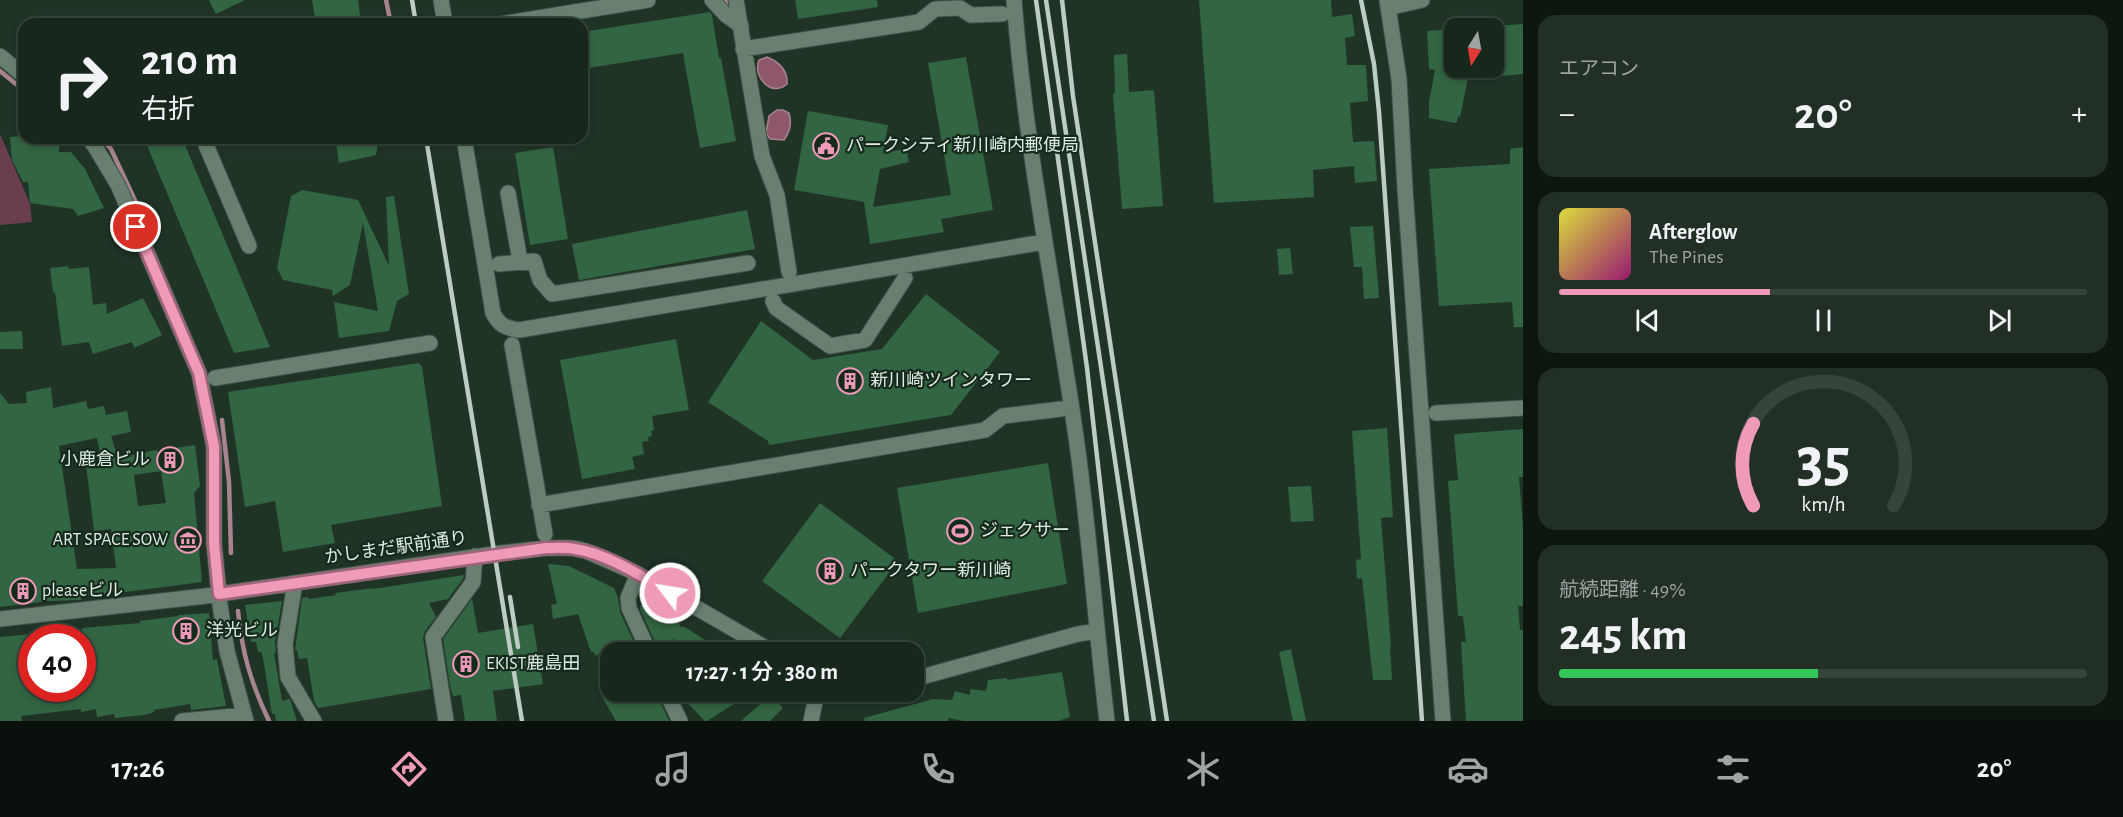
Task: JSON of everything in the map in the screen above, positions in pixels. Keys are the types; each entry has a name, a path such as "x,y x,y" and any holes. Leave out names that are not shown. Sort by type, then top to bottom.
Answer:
{"street":[{"path":"441,0 444,18"},
{"path":"538,18 648,0"},
{"path":"712,0 726,15 741,26"},
{"path":"736,0 762,156 777,195 789,272"},
{"path":"1014,0 1018,47 1044,242 1076,438 1107,721"},
{"path":"1422,0 1388,4 1402,109 1405,189 1443,721"},
{"path":"743,49 919,22 935,9 960,8 971,15 1002,14"},
{"path":"0,56 18,71"},
{"path":"93,144 118,185 199,373 214,447 214,543 219,594 227,651 245,718 182,721"},
{"path":"206,144 249,246"},
{"path":"465,144 493,313 505,328 519,330 1044,242"},
{"path":"508,193 520,261"},
{"path":"499,264 534,261 540,280 552,294 748,263"},
{"path":"773,301 776,308 830,346 865,340 905,278"},
{"path":"215,378 430,343"},
{"path":"512,345 545,534"},
{"path":"1436,413 1523,408"},
{"path":"539,505 985,430 1003,416 1061,409"},
{"name":"かしまだ駅前通り","path":"0,619 219,594 475,556 546,548 573,548 602,557 638,574 756,642"},
{"path":"447,721 433,637 473,582 475,556"},
{"path":"638,574 628,598 629,608 644,642"},
{"path":"296,583 285,644 288,677 314,721"},
{"path":"924,676 1078,634 1098,631"},
{"path":"671,702 680,721"},
{"path":"811,721 815,702"}],"shaded area":[{"path":"767,57 779,64 784,71 787,84 781,88 775,89 765,84 758,73 759,60"},
{"path":"777,110 789,113 790,127 784,140 770,139 766,133 769,116"},
{"path":"0,134 30,204 32,222 0,225"}],"building":[{"path":"209,0 245,0 216,14"},
{"path":"312,0 358,0 360,18 315,18"},
{"path":"795,0 877,0 878,7 798,19"},
{"path":"1199,0 1331,0 1332,17 1352,14 1355,36 1345,38 1347,65 1366,65 1368,101 1350,103 1353,142 1374,141 1377,181 1355,183 1354,166 1313,170 1314,197 1214,203"},
{"path":"710,12 736,141 700,148 683,53 588,68 588,31"},
{"path":"1523,24 1523,74 1504,76 1504,25"},
{"path":"1444,30 1444,78 1468,78 1460,117 1458,116 1455,123 1429,118 1429,102 1435,70 1429,69 1427,31"},
{"path":"1127,54 1129,92 1154,90 1163,206 1122,209 1113,94 1115,93 1114,55"},
{"path":"966,57 993,210 941,219 944,232 870,244 864,202 794,190 808,111 888,125 883,154 906,148 909,162 880,169 873,207 951,195 928,63"},
{"path":"18,136 18,144 59,144 59,152 71,152 85,169 104,208 78,216 73,209 30,203 28,182 23,182 12,160 10,137"},
{"path":"147,144 185,144 270,347 234,353"},
{"path":"336,144 378,144 376,155 339,163"},
{"path":"553,147 568,239 530,245 515,153"},
{"path":"1523,147 1523,327 1514,327 1512,302 1439,306 1429,169 1510,164 1510,149"},
{"path":"302,190 358,200 389,266 386,197 394,196 409,294 397,301 389,331 339,338 334,302 378,311 363,223 350,285 333,296 332,290 283,280 277,268 291,196"},
{"path":"747,210 755,249 579,280 572,244"},
{"path":"1373,226 1379,298 1364,299 1362,267 1354,267 1350,227"},
{"path":"1290,248 1293,274 1279,275 1277,249"},
{"path":"68,266 69,269 89,267 93,305 106,303 107,314 143,298 162,335 134,348 132,342 93,354 89,342 62,346 50,268"},
{"name":"新川崎ツインタワー","path":"926,294 1000,352 951,415 769,445 768,441 708,402 761,321 813,360 882,349"},
{"path":"22,331 23,349 0,349 0,332"},
{"path":"676,339 689,410 652,416 654,430 651,431 652,436 648,437 649,441 642,442 644,454 632,457 635,469 582,479 560,360"},
{"path":"419,363 422,367 442,506 331,525 335,543 283,552 275,501 245,507 228,392"},
{"path":"51,387 53,408 86,401 88,409 104,406 106,415 127,411 131,432 111,436 118,458 156,450 162,456 168,449 195,445 200,486 194,493 202,582 103,596 82,596 81,600 0,607 0,393 9,404 27,403 26,392","holes":["97,438 102,462 86,464 94,531 111,529 116,568 77,569 59,446","161,471 166,503 138,506 134,475"]},
{"path":"1387,428 1393,517 1381,518 1392,680 1373,680 1362,578 1357,579 1356,560 1361,559 1352,431"},
{"path":"1523,429 1523,477 1519,477 1523,528 1523,606 1518,606 1520,630 1523,630 1523,721 1466,721 1461,642 1466,642 1463,616 1458,616 1448,481 1458,480 1454,435"},
{"path":"1048,463 1067,584 918,613 897,488"},
{"path":"1311,486 1314,521 1291,522 1288,487"},
{"name":"パークタワー新川崎","path":"820,503 898,561 840,638 762,581"},
{"path":"548,564 569,566 614,588 620,612 634,642 600,642 600,658 598,654 595,656 594,652 591,652 578,614 553,619 551,605 557,604"},
{"path":"464,575 448,599 429,603 436,617 425,631 423,638 431,689 318,708 314,701 307,658 299,659 297,650 295,650 302,598 308,597 309,599 336,595 335,593"},
{"path":"472,599 478,633 533,624 543,684 493,691 497,721 465,721 461,695 453,696 450,686 443,639"},
{"path":"282,601 275,642 276,653 274,653 282,701 290,699 297,721 276,721 275,714 272,714 263,658 261,652 258,652 256,642 251,642 245,605"},
{"path":"641,604 679,623 681,627 685,627 708,642 676,642 674,639 667,642 655,642 640,609"},
{"path":"209,613 213,660 217,659 226,706 191,710 190,704 154,710 144,715 115,718 114,714 97,717 96,709 81,712 81,709 21,716 22,721 0,721 0,637 18,635 18,702 96,702 96,627 140,623 140,621"},
{"path":"1291,649 1306,721 1293,721 1279,652"},
{"path":"1062,672 1070,717 1058,721 964,721 948,718 948,721 865,721 864,718 933,699 952,700 955,691 970,695 970,689 986,691 988,680 1007,678 1007,680"},
{"path":"605,702 660,702 669,721 616,721"},
{"path":"687,702 737,702 707,721"},
{"path":"763,702 777,702 783,708 770,721 741,721"}],"waterway":[{"path":"386,0 390,18"},
{"path":"0,71 16,84"},
{"path":"106,144 111,149 153,239"},
{"path":"222,420 229,482 231,553"},
{"path":"238,611 248,667 269,721"}],"railway":[{"path":"412,0 415,18"},
{"path":"1036,0 1087,368 1127,721"},
{"path":"1046,0 1154,721"},
{"path":"1062,0 1073,96 1167,721"},
{"path":"1361,0 1374,64 1379,112 1422,721"},
{"path":"427,144 522,721"},
{"path":"510,597 518,647"}],"place":[{"name":"パークシティ新川崎内郵便局","path":"826,146"},
{"name":"新川崎ツインタワー","path":"850,381"},
{"name":"小鹿倉ビル","path":"170,460"},
{"name":"ジェクサー","path":"960,531"},
{"name":"ART SPACE SOW","path":"188,540"},
{"name":"パークタワー新川崎","path":"830,571"},
{"name":"pleaseビル","path":"23,591"},
{"name":"洋光ビル","path":"186,631"},
{"name":"EKIST鹿島田","path":"466,664"}],"route":[{"path":"136,227 199,373 214,447 214,543 219,594 475,556 546,548 573,548 586,551 638,574 670,593"}]}
